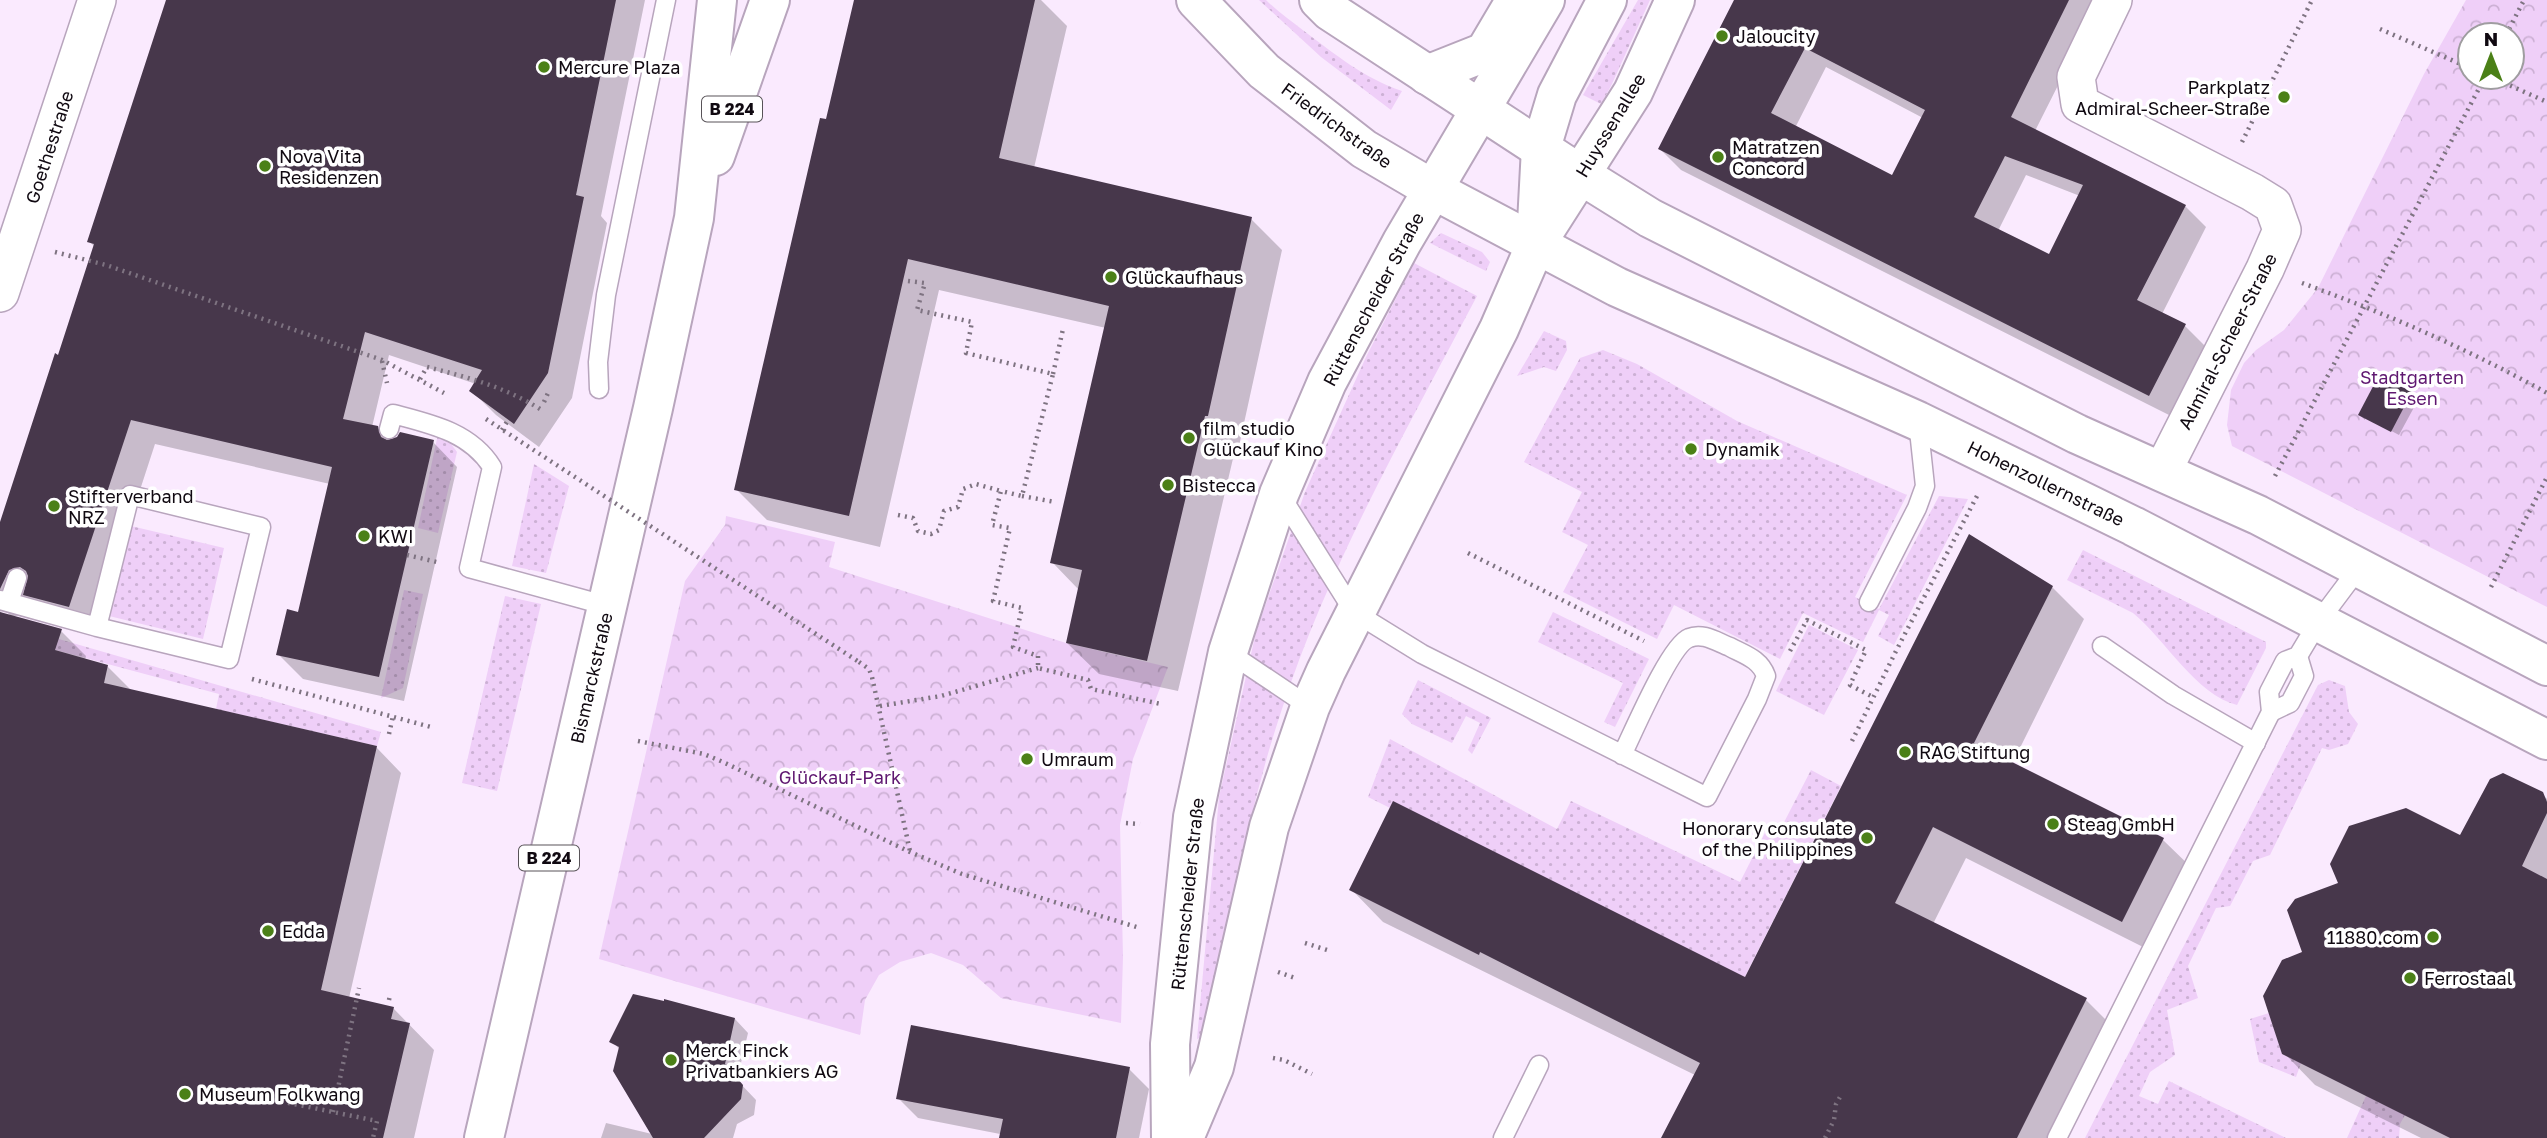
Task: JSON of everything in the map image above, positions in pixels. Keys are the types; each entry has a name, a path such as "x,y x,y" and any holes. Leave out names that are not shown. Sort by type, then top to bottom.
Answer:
{"main road":[{"name":"Bismarckstraße","path":"484,1138 608,606 694,218 717,0"},
{"name":"Bismarckstraße","path":"694,218 770,0"},
{"name":"Friedrichstraße","path":"1196,0 1264,71 1364,149 1432,189 1536,244"},
{"path":"1319,0 1331,11 1427,75 1581,175 1671,229 2077,435 2258,515 2547,666"},
{"path":"1427,75 1485,52 1516,0"},
{"path":"1483,109 1545,0"},
{"path":"1184,1138 1214,1067 1269,827 1310,707 1354,612 1499,329 1536,244 1549,202 1541,148 1557,95 1606,0"},
{"name":"Huyssenallee","path":"1549,202 1581,175 1633,92 1675,0"},
{"name":"Rüttenscheider Straße","path":"1171,1138 1170,1044 1193,817 1228,652 1279,494 1327,382 1432,189 1483,109"},
{"name":"Hohenzollernstraße","path":"1536,244 1617,287 1918,421 2133,526 2547,740"}],"street":[{"name":"Goethestraße","path":"0,293 97,0"},
{"name":"Admiral-Scheer-Straße","path":"2113,0 2076,77 2080,104 2273,205 2282,230 2162,472"}],"lane":[{"path":"598,389 598,362 607,295 666,0"},
{"path":"389,429 393,414 439,426 472,444 492,467 469,568 608,606"},
{"path":"1869,602 1917,508 1925,486 1918,421"},
{"path":"1279,494 1354,612 1422,654 1622,755 1707,797 1757,699 1766,676 1763,666 1754,659 1703,636 1687,638 1672,655 1622,755"},
{"path":"17,578 4,601 97,627 229,659 261,527 130,495 97,627"},
{"path":"2057,1138 2272,712 2269,691 2285,661 2298,656 2319,621 2358,569"},
{"path":"2102,646 2173,695 2256,743"},
{"path":"1228,652 1310,707"},
{"path":"1503,1138 1539,1065"}],"path":[{"path":"2224,179 2312,0"},
{"path":"2513,21 2524,0"},
{"path":"2380,29 2456,62"},
{"path":"2258,515 2275,476 2478,91"},
{"path":"2522,91 2547,102"},
{"path":"18,240 76,259 106,265 382,360 422,380 427,367 475,379 522,398 540,409"},
{"path":"2265,269 2469,351 2547,393"},
{"path":"908,281 925,283 918,310 971,322 966,352 1052,374"},
{"path":"1022,496 1063,329"},
{"path":"544,402 548,393"},
{"path":"517,405 522,398"},
{"path":"486,419 869,669 880,706 910,852"},
{"path":"502,430 508,419"},
{"path":"2491,587 2547,477"},
{"path":"898,515 913,518 918,531 931,534 939,530 944,511 958,507 963,489 976,484 1055,502"},
{"path":"1001,491 992,525 1010,528 993,601 1022,608 1013,647 1038,656 1038,668"},
{"path":"1852,741 1978,496"},
{"path":"1468,553 1672,655"},
{"path":"407,555 434,561"},
{"path":"1791,649 1807,620 1866,650 1850,685 1873,697"},
{"path":"229,659 243,677 431,727"},
{"path":"880,706 941,696 1038,668 1088,680 1091,689 1161,704"},
{"path":"388,734 393,716"},
{"path":"638,741 704,754 910,852 989,884 1181,938"},
{"path":"1126,823 1140,824"},
{"path":"1305,943 1327,950"},
{"path":"333,1112 359,988"},
{"path":"1273,1058 1284,1060 1312,1074"},
{"path":"240,1093 377,1121 373,1138"},
{"path":"1825,1138 1834,1120 1836,1104 1840,1097"}],"green space":[{"path":"1259,0 1266,0 1351,65 1375,80 1402,91 1391,110 1321,57"},
{"path":"1638,0 1650,0 1601,104 1583,95"},
{"name":"Stadtgarten Essen","path":"2466,0 2547,0 2547,607 2232,446 2227,425 2231,390 2244,363 2256,350 2284,330 2318,288 2424,74"},
{"path":"1441,233 1482,252 1490,262 1486,271 1430,243"},
{"path":"1414,263 1477,296 1370,500 1321,604 1300,658 1258,792 1238,873 1205,1036 1197,1039 1219,797 1256,632 1305,492 1366,357"},
{"path":"1544,331 1566,341 1567,350 1556,371 1544,367 1517,376"},
{"path":"1603,350 1637,364 1737,421 1907,495 1855,597 1879,609 1939,496 1968,499 1894,645 1878,636 1889,615 1879,610 1863,642 1803,613 1780,659 1674,605 1657,639 1563,592 1588,545 1562,532 1582,492 1524,462 1580,358"},
{"path":"438,434 446,437 457,452 438,533 418,528"},
{"path":"534,464 569,486 546,573 512,566"},
{"name":"Glückauf-Park","path":"726,516 835,542 829,567 1066,643 1168,667 1133,759 1120,825 1123,957 1121,1023 1001,998 963,965 931,953 900,962 879,975 865,1000 860,1035 599,959 685,581 725,525"},
{"path":"131,526 224,548 203,639 109,616"},
{"path":"2083,550 2266,642 2266,648 2237,705 2208,690 2133,613 2067,580"},
{"path":"404,590 423,594 403,688 381,698"},
{"path":"505,596 541,604 497,791 462,783"},
{"path":"1553,612 1649,659 1615,727 1604,722 1623,683 1538,642"},
{"path":"0,622 381,732 377,746 216,709 219,694 0,635"},
{"path":"1809,625 1858,650 1824,715 1776,691"},
{"path":"1418,680 1491,718 1472,754 1468,750 1480,723 1466,716 1452,743 1412,724 1402,714"},
{"path":"2329,680 2345,686 2349,712 2358,724 2348,744 2329,750 2322,748 2270,855 2253,861 2230,906 2216,908 2188,966 2198,998 2167,1010 2175,1055 2150,1072 2139,1096 2158,1104 2169,1081 2286,1138 2085,1138 2318,685"},
{"path":"1390,739 1557,829 1571,801 1740,882 1768,827 1779,832 1811,770 1841,786 1726,1014 1709,967 1368,797"},
{"path":"2269,1013 2282,1054 2301,1063 2296,1077 2259,1062 2250,1019"},
{"path":"2366,1096 2405,1115 2400,1124 2399,1138 2347,1138"}],"building":[{"path":"166,0 616,0 576,195 584,197 548,373 514,424 469,391 482,370 365,332 343,419 378,426 381,437 387,440 397,437 400,432 434,440 379,677 276,655 287,609 298,612 332,467 131,420 69,607 23,595 28,576 20,567 9,570 0,589 0,522 94,244 87,242"},
{"name":"Glückaufhaus","path":"854,0 1035,0 999,158 1252,217 1208,416 1205,416 1147,661 1066,643 1082,570 1050,563 1109,306 908,259 849,516 734,490 820,118 826,119"},
{"path":"1734,0 2069,0 2011,117 2186,205 2137,300 2186,324 2149,396 1658,149","holes":["1805,48 1925,110 1892,175 1771,113","2005,156 2083,185 2049,254 1974,217"]},
{"path":"2379,375 2412,392 2391,432 2358,415"},
{"name":"Steag GmbH","path":"1969,534 2053,586 1974,743 2164,838 2122,922 1933,827 1895,903 2087,998 2017,1138 1661,1138 1700,1063 1480,952 1479,955 1349,890 1393,801 1745,977"},
{"name":"Museum Folkwang","path":"0,612 62,629 55,650 108,665 104,683 377,746 321,990 394,1007 391,1019 410,1023 383,1138 0,1138"},
{"name":"Ferrostaal","path":"2503,773 2543,792 2547,802 2547,813 2522,866 2547,879 2547,1138 2450,1138 2282,1054 2263,996 2282,960 2302,952 2287,910 2295,899 2338,883 2330,864 2349,826 2406,808 2460,835 2490,779"},
{"name":"Merck Finck Privatbankiers AG","path":"633,994 664,999 735,1018 725,1064 743,1085 741,1099 704,1138 653,1138 613,1071 619,1047 609,1042"},
{"path":"911,1025 1130,1067 1116,1138 999,1138 1003,1119 896,1099"}],"place":[{"name":"Jaloucity","path":"1722,36"},
{"name":"Mercure Plaza","path":"544,67"},
{"name":"Parkplatz Admiral-Scheer-Straße","path":"2284,97"},
{"name":"Matratzen Concord","path":"1718,157"},
{"name":"Nova Vita Residenzen","path":"265,166"},
{"name":"Glückaufhaus","path":"1111,277"},
{"name":"film studio Glückauf Kino","path":"1189,438"},
{"name":"Dynamik","path":"1691,449"},
{"name":"Bistecca","path":"1168,485"},
{"name":"Stifterverband NRZ","path":"54,506"},
{"name":"KWI","path":"364,536"},
{"name":"RAG Stiftung","path":"1905,752"},
{"name":"Umraum","path":"1027,759"},
{"name":"Steag GmbH","path":"2053,824"},
{"name":"Honorary consulate of the Philippines","path":"1867,838"},
{"name":"Edda","path":"268,931"},
{"name":"11880.com","path":"2433,937"},
{"name":"Ferrostaal","path":"2410,978"},
{"name":"Merck Finck Privatbankiers AG","path":"671,1060"},
{"name":"Museum Folkwang","path":"185,1094"}]}
